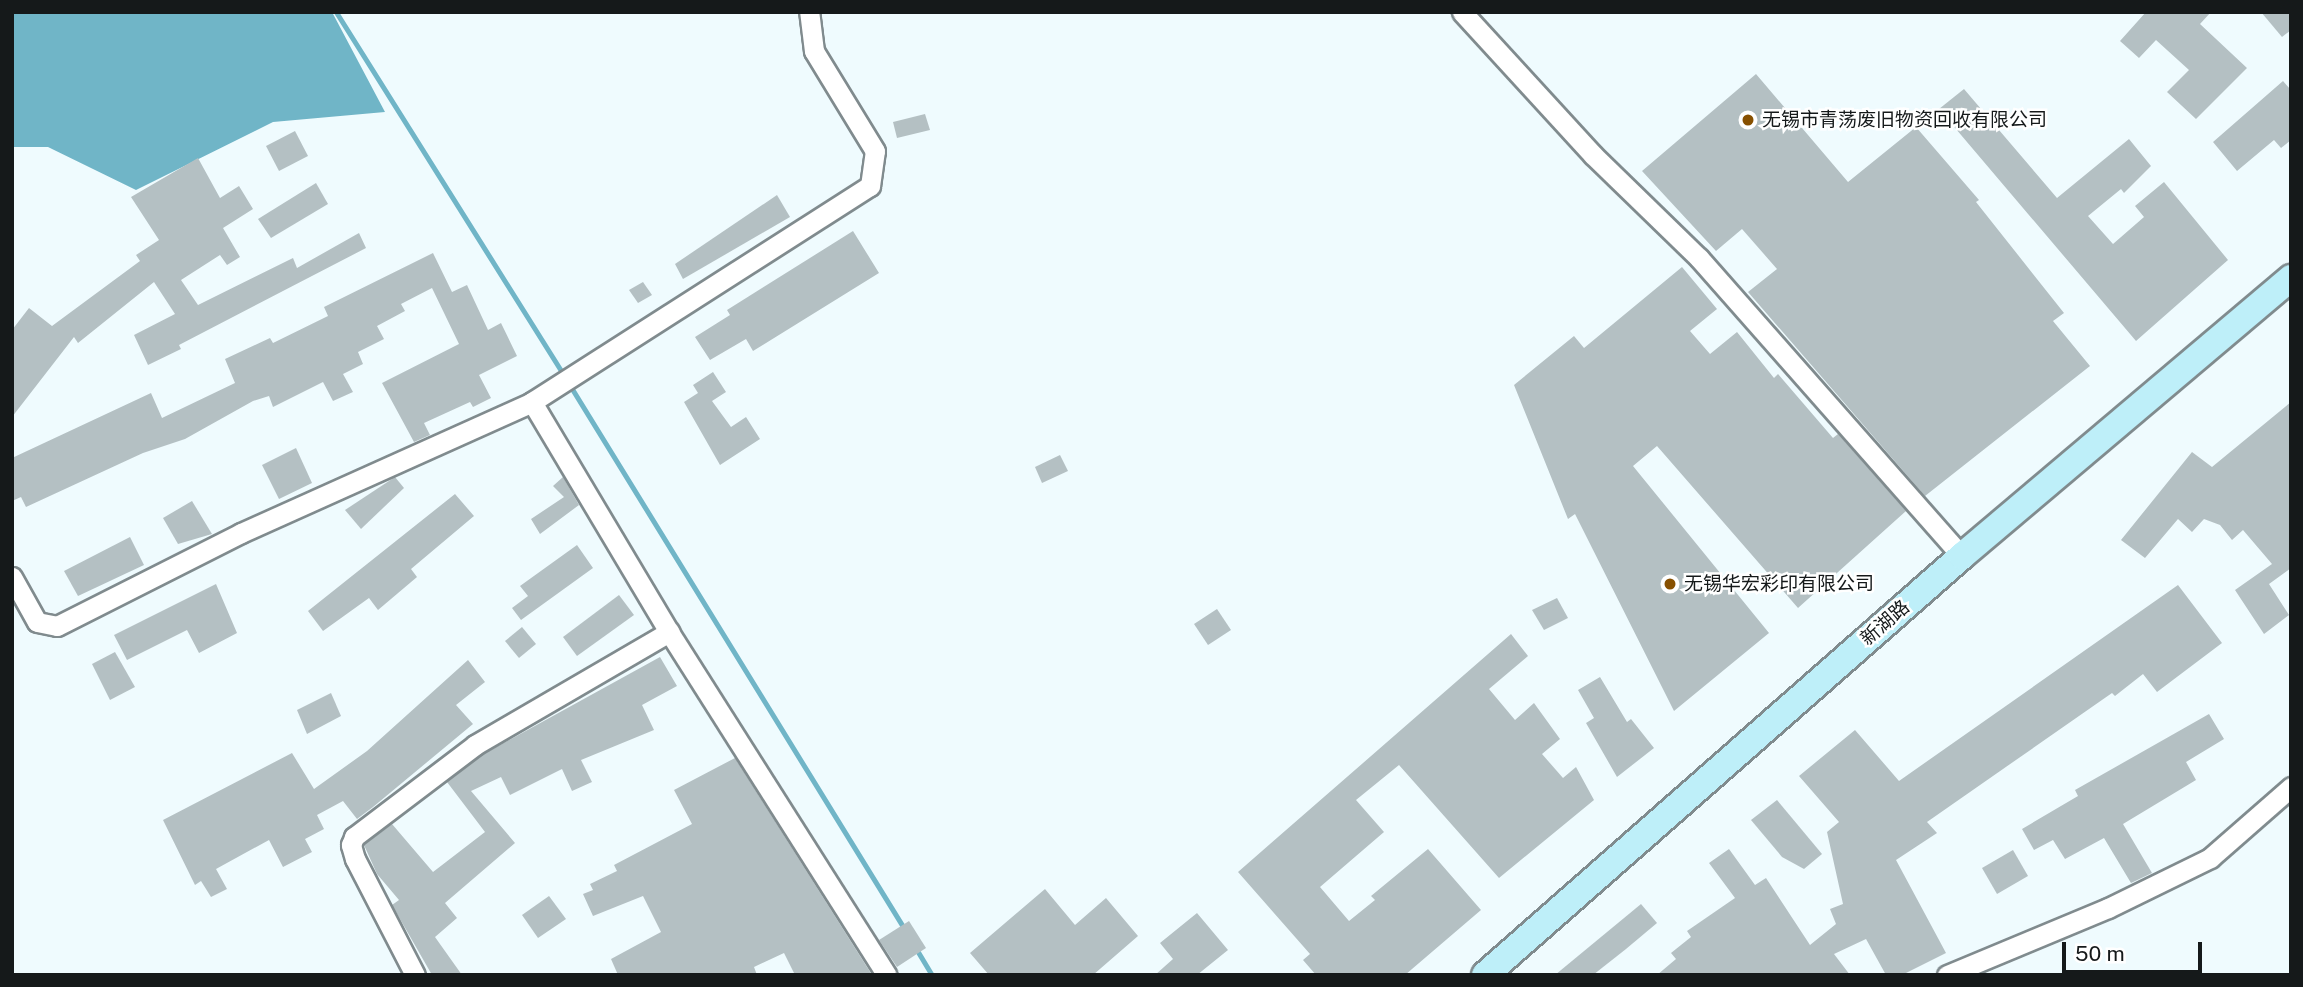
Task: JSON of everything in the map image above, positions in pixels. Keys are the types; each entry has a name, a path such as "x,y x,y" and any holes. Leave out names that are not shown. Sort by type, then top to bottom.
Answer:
{"main road":[{"name":"新湖路","path":"1485,975 1962,556 2291,278"}],"street":[{"path":"12,577 37,622 57,626 76,614 241,533 537,400 870,186 875,151 814,51 809,12"},
{"path":"1462,12 1593,155 1699,258 1962,556"},
{"path":"537,400 669,632 887,975"},
{"path":"415,975 355,859 351,845 355,837 475,745 669,632"},
{"path":"1947,975 2108,908 2210,858 2291,787"}],"water":[{"path":"12,12 332,12 385,112 273,122 136,190 48,147 12,147"}],"building":[{"path":"2146,12 2211,12 2200,24 2247,68 2196,119 2167,92 2189,70 2156,40 2139,58 2120,41"},
{"path":"2261,12 2291,12 2291,30 2282,37"},
{"path":"1756,74 1848,182 1916,127 1979,200 1976,202 2064,313 2053,321 2090,366 1925,496 1748,292 1777,269 1742,229 1716,251 1642,171"},
{"path":"2283,81 2291,90 2291,140 2281,148 2274,140 2237,171 2213,142"},
{"path":"1964,89 2057,198 2129,139 2151,166 2124,193 2121,189 2088,216 2113,244 2144,217 2135,206 2164,182 2228,260 2136,341 1939,109"},
{"path":"925,114 930,130 897,138 893,122"},
{"path":"295,131 308,156 279,171 266,146"},
{"path":"198,158 220,198 239,186 253,209 223,228 240,257 227,265 220,255 181,280 198,305 293,258 297,268 359,233 366,248 179,345 181,349 148,365 134,335 175,314 154,282 78,343 74,337 12,417 12,330 29,308 52,326 140,261 136,255 159,240 131,197"},
{"path":"316,183 328,204 271,238 258,219"},
{"path":"777,195 790,217 683,279 675,264"},
{"path":"853,231 879,273 753,351 746,339 710,360 695,337 730,315 727,310"},
{"path":"433,253 452,292 467,285 488,330 501,323 517,356 479,375 491,398 473,407 470,402 424,423 430,435 414,442 382,383 459,344 432,288 401,304 405,311 377,326 384,339 358,352 363,364 343,374 353,392 333,401 323,382 273,407 269,396 253,401 185,439 143,453 26,507 21,497 12,501 12,458 151,393 162,418 235,383 225,359 270,338 273,343 328,316 324,307"},
{"path":"1682,267 1717,309 1690,331 1710,354 1737,332 1774,378 1778,374 1833,438 1838,434 1906,511 1798,608 1657,446 1633,466 1769,633 1674,711 1575,514 1568,519 1514,385 1574,336 1584,348"},
{"path":"643,282 652,295 638,303 629,290"},
{"path":"713,372 726,392 712,401 731,427 746,417 760,439 720,465 684,402 698,393 693,385"},
{"path":"2291,402 2291,568 2269,584 2289,615 2264,634 2235,590 2272,564 2243,530 2232,540 2220,525 2204,519 2192,532 2178,519 2145,558 2121,540 2192,452 2212,467"},
{"path":"296,448 312,483 279,499 262,465"},
{"path":"1060,455 1068,471 1042,483 1035,467"},
{"path":"395,477 404,488 361,529 345,510"},
{"path":"563,477 579,505 540,534 531,519 564,497 553,486"},
{"path":"455,494 474,516 411,569 417,577 378,610 369,598 323,631 308,611"},
{"path":"192,501 212,534 178,544 163,518"},
{"path":"130,537 144,565 78,596 64,571"},
{"path":"577,545 593,568 521,620 512,608 528,596 520,586"},
{"path":"216,584 237,633 199,653 187,630 127,660 114,635"},
{"path":"2178,585 2222,643 2157,692 2143,674 2115,696 2112,693 1927,822 1937,833 1896,860 1946,953 1902,975 1886,975 1866,939 1834,954 1850,975 1657,975 1676,959 1671,953 1691,937 1687,931 1735,898 1709,863 1729,849 1755,885 1766,878 1810,945 1836,924 1830,909 1843,904 1827,832 1839,822 1799,776 1855,730 1899,781"},
{"path":"619,595 634,615 577,656 563,637"},
{"path":"1557,598 1568,618 1544,630 1532,610"},
{"path":"1217,609 1231,630 1208,645 1194,624"},
{"path":"522,627 536,644 519,658 505,641"},
{"path":"1511,634 1528,656 1489,689 1515,720 1534,703 1560,739 1542,754 1563,778 1576,767 1594,800 1499,878 1399,765 1356,800 1384,832 1320,887 1349,921 1375,900 1371,896 1428,849 1481,910 1405,975 1316,975 1303,960 1310,954 1238,872"},
{"path":"115,652 135,687 110,700 92,664"},
{"path":"660,657 677,686 642,705 654,730 581,760 592,782 572,791 562,769 510,795 501,777 471,791 515,843 445,903 457,918 435,937 462,975 432,975 392,905 399,900 377,874 364,845 392,824 433,872 485,832 447,782 482,755"},
{"path":"468,660 485,682 456,705 473,724 373,807 357,819 343,801 317,815 324,829 305,839 312,852 283,867 269,840 216,869 227,889 211,897 201,881 195,885 163,820 292,753 314,789 367,751"},
{"path":"1600,677 1627,722 1631,719 1654,748 1617,777 1586,723 1594,718 1578,690"},
{"path":"331,693 341,716 307,734 297,710"},
{"path":"2209,714 2224,739 2186,762 2196,780 2123,824 2152,873 2131,883 2104,838 2065,859 2053,840 2034,850 2022,829 2078,796 2075,790"},
{"path":"735,758 872,975 795,975 784,953 754,967 757,975 618,975 611,959 661,932 643,896 593,916 583,894 593,890 590,884 617,871 614,865 692,824 674,790"},
{"path":"1777,800 1822,854 1804,869 1782,857 1751,820"},
{"path":"2013,850 2028,876 1997,894 1982,868"},
{"path":"1045,889 1075,925 1106,898 1138,936 1093,975 989,975 970,953"},
{"path":"549,896 566,919 538,938 522,915"},
{"path":"1641,904 1657,923 1626,949 1593,975 1555,975"},
{"path":"1197,913 1228,950 1197,975 1155,975 1173,959 1160,943"},
{"path":"909,921 926,948 897,967 879,940"}],"waterway":[{"path":"336,12 564,376"},
{"path":"569,384 905,930"},
{"path":"915,947 932,975"}],"place":[{"name":"无锡市青荡废旧物资回收有限公司","path":"1748,120"},
{"name":"无锡华宏彩印有限公司","path":"1670,584"}]}
